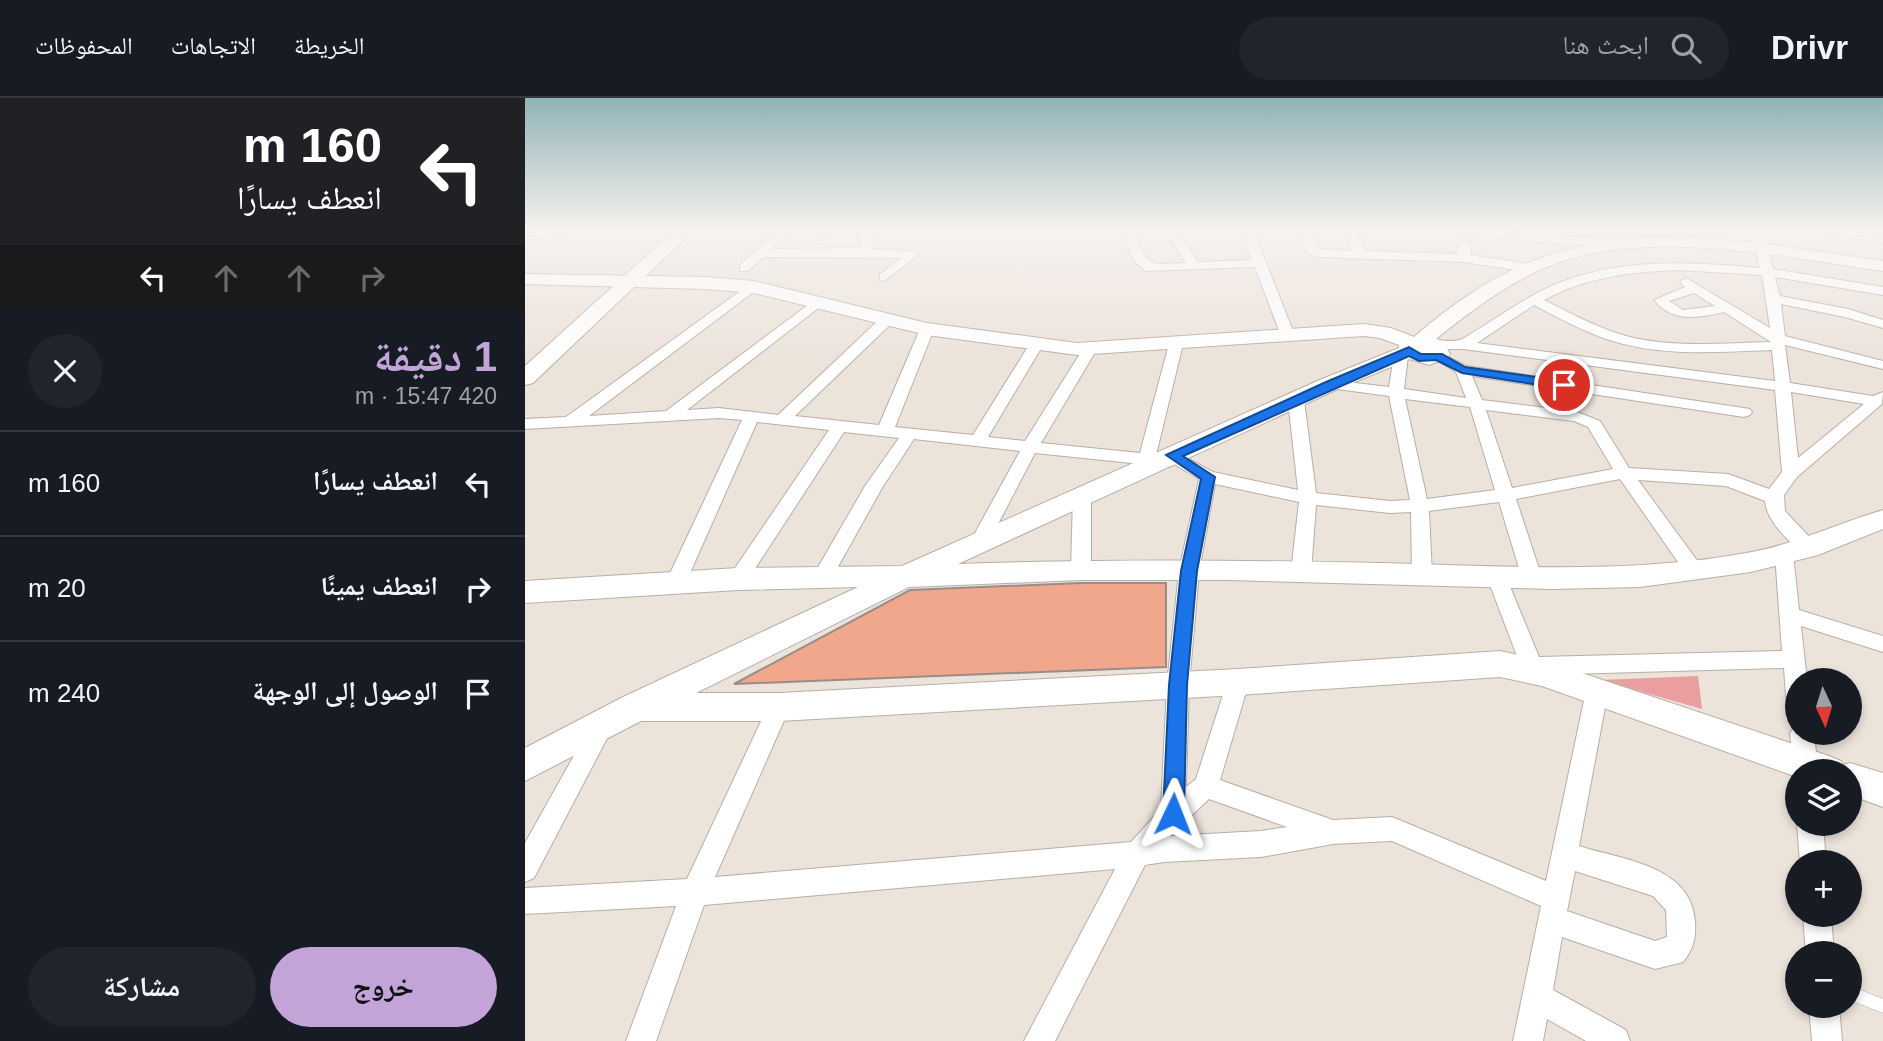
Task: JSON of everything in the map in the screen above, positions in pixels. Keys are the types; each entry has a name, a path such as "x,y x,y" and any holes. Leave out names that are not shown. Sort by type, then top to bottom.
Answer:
{"main road":[{"path":"525,378 640,274"}],"street":[{"path":"884,278 889,274"},
{"path":"1263,274 1288,336"},
{"path":"1422,575 1420,506 1396,392 1420,349 1515,274"},
{"path":"1463,345 1557,287 1596,274"},
{"path":"1671,274 1777,342"},
{"path":"1767,274 1774,299 1791,473"},
{"path":"1773,274 1882,291"},
{"path":"525,279 754,287 927,328 1036,345 1090,349 1374,330 1397,335 1462,370 1744,412"},
{"path":"571,421 754,287"},
{"path":"1695,288 1661,300 1670,310 1684,314 1726,307"},
{"path":"1856,316 1882,291"},
{"path":"1774,299 1883,324"},
{"path":"1536,301 1623,340 1653,346 1684,348 1777,342 1883,365"},
{"path":"672,414 816,303"},
{"path":"783,419 888,319"},
{"path":"885,431 927,328"},
{"path":"1160,458 1177,344"},
{"path":"978,441 1036,345"},
{"path":"525,765 635,707 1160,458 1330,384 1420,349 1463,345 1880,398"},
{"path":"978,544 1030,447 1090,349"},
{"path":"1462,370 1477,405 1532,578"},
{"path":"1330,384 1586,420 1599,430 1624,473 1694,570"},
{"path":"1794,668 1790,615 1796,551 1775,512 1772,496 1779,484 1791,473 1880,398"},
{"path":"1296,400 1308,498 1301,572"},
{"path":"525,424 672,414 752,416 1030,447 1160,458 1208,477 1308,498 1390,507 1420,506 1504,495 1624,473 1728,480 1772,496"},
{"path":"676,582 752,416"},
{"path":"738,579 840,426"},
{"path":"823,576 874,486 910,433"},
{"path":"1173,814 1178,685 1189,571 1208,477"},
{"path":"1081,570 1082,497"},
{"path":"525,592 738,579 907,577 1081,570 1532,578 1640,576 1751,562 1796,551 1881,522"},
{"path":"1497,577 1526,666"},
{"path":"1790,615 1883,644"},
{"path":"635,707 779,707 1238,682 1500,664 1526,666 1793,659"},
{"path":"1526,666 1808,759"},
{"path":"1039,1041 1137,854 1173,814 1206,786 1238,682"},
{"path":"1528,1041 1597,691"},
{"path":"641,1041 695,892 779,707"},
{"path":"525,869 605,722"},
{"path":"1862,783 1883,790"},
{"path":"1206,786 1333,832"},
{"path":"525,901 695,892 1137,854 1164,849 1261,844 1333,832 1392,829 1655,955 1673,952 1681,942 1681,910 1674,895 1661,885 1566,855"},
{"path":"1537,997 1615,1041"},
{"path":"1826,1018 1827,1041"}],"lane":[{"path":"1862,998 1883,1006"}],"shaded area":[{"path":"1698,676 1702,709 1600,680"}],"building":[{"path":"1081,583 1166,583 1166,667 734,684 910,590"}],"route":[{"path":"1173,814 1178,685 1189,571 1208,477 1173,455 1409,351 1419,358 1438,356 1462,370 1564,385"}]}
